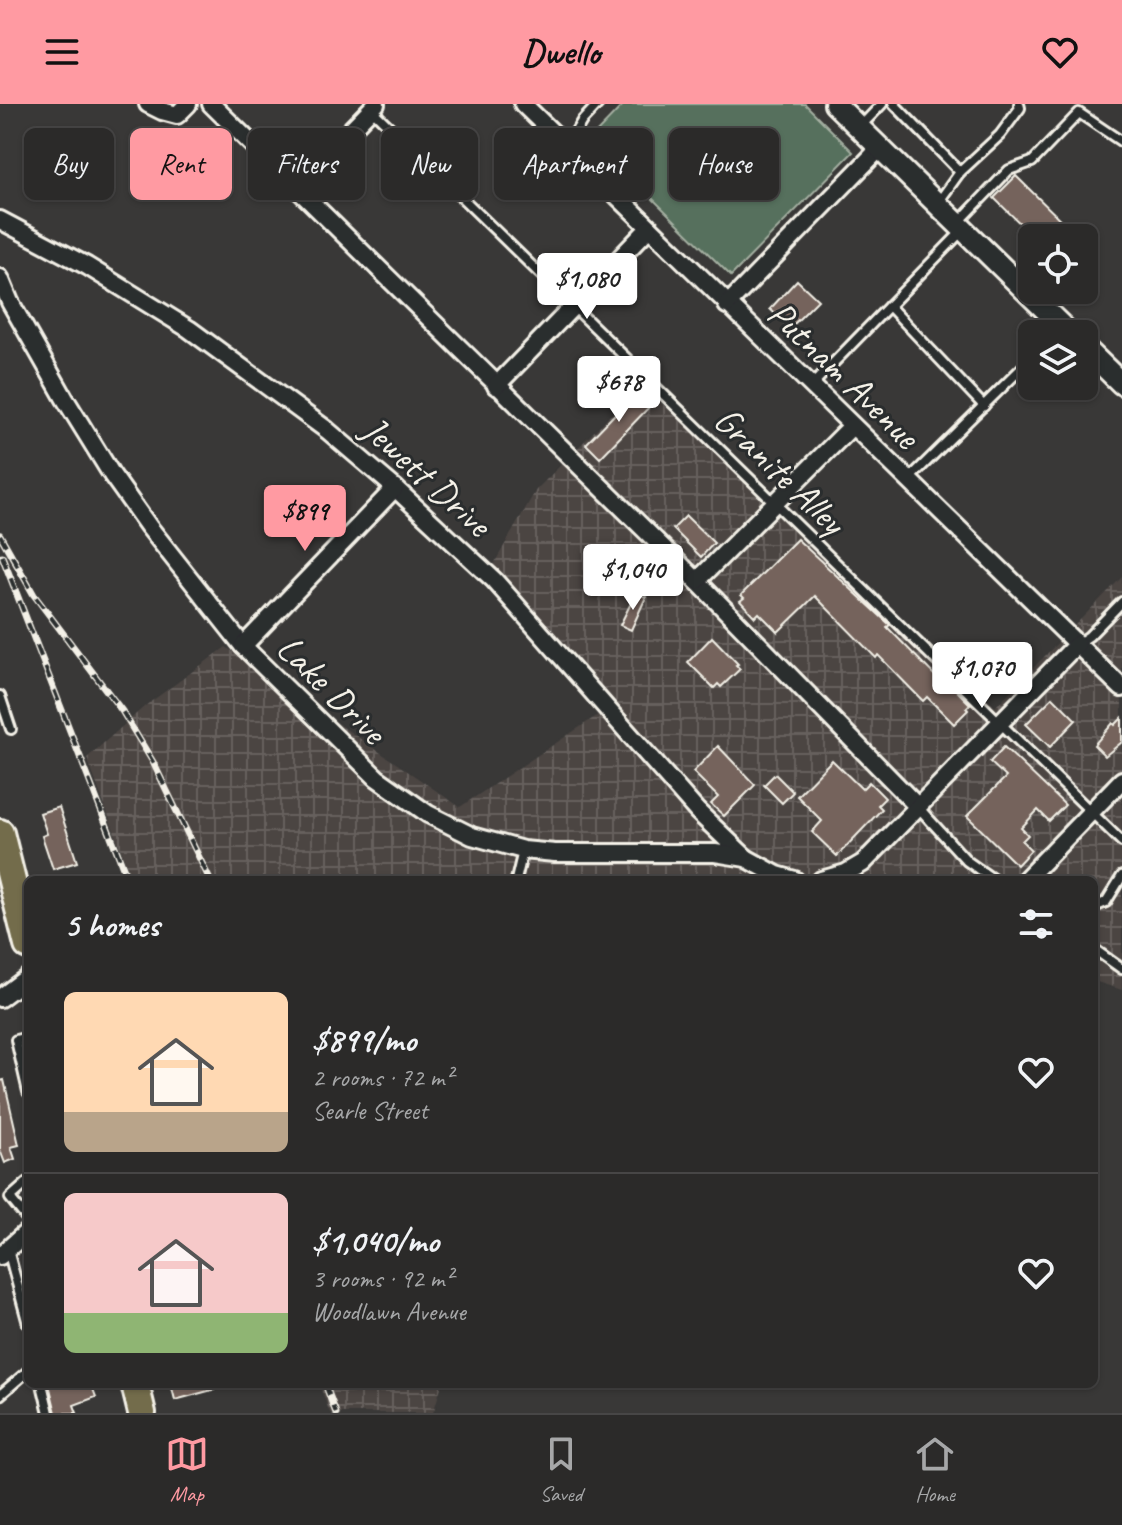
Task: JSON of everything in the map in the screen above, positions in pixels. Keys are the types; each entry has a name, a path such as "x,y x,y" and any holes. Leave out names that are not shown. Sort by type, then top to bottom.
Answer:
{"main road":[{"path":"0,833 24,929"},
{"path":"136,1388 142,1413"}],"street":[{"path":"148,104 177,115 188,104"},
{"path":"211,104 248,140"},
{"name":"Putnam Avenue","path":"523,104 547,128"},
{"path":"835,104 1051,320"},
{"path":"350,128 370,106"},
{"path":"727,305 880,148"},
{"path":"310,200 697,581 918,807"},
{"name":"Putnam Avenue","path":"620,200 1122,688"},
{"name":"Jewett Drive","path":"0,220 87,266 189,329 327,430 395,488 494,580 697,811 746,858"},
{"path":"496,386 649,228"},
{"name":"Lake Drive","path":"0,278 10,302 65,399 112,475 149,527 243,646 352,756 407,801 472,836 523,850 555,853 715,853 746,858 781,876"},
{"path":"1098,361 1122,384"},
{"path":"697,581 852,426"},
{"path":"243,646 395,488"},
{"path":"835,876 863,863 1077,644"},
{"path":"1029,876 1122,780"},
{"path":"0,998 24,980"},
{"path":"4,1253 24,1235"}],"lane":[{"path":"578,128 598,104"},
{"path":"859,127 882,104"},
{"path":"894,104 960,172"},
{"path":"937,204 960,172 1000,135 1020,108 1019,104"},
{"name":"Granite Alley","path":"370,106 1122,842"},
{"path":"811,386 889,306 1009,170 1032,162 1079,113 1122,142"},
{"path":"889,306 984,406"},
{"path":"908,480 1018,372"},
{"path":"1077,644 1122,602"},
{"path":"0,696 11,729"},
{"path":"918,807 967,861 988,876"},
{"path":"517,876 523,850"},
{"path":"1098,905 1106,902 1122,876"},
{"path":"1098,952 1122,969"},
{"path":"24,1038 16,1040 24,1075"},
{"path":"24,1186 10,1198 24,1215"},
{"path":"4,1253 24,1312"},
{"path":"0,1395 24,1374"},
{"path":"45,1388 49,1413"}],"shaded area":[{"path":"641,384 768,502 785,508 995,707 1122,577 1122,990 1098,982 1098,876 131,876 87,758 145,706 226,647 460,807 613,705 491,569 536,490"},
{"path":"321,1388 441,1388 433,1413 330,1413"}],"green space":[{"path":"624,104 805,104 853,152 731,276 653,199 653,128 601,128"}],"building":[{"path":"1016,176 1065,224 1021,224 994,198"},
{"path":"797,280 818,300 790,328 770,309"},
{"path":"638,390 652,404 600,458 586,444"},
{"path":"686,516 714,543 701,557 673,529"},
{"path":"797,539 890,625 887,627 941,682 945,679 970,704 954,724 927,697 923,701 878,655 876,658 815,596 778,632 759,613 755,617 740,601 744,598 741,595"},
{"path":"636,593 646,597 631,630 620,625"},
{"path":"712,637 740,669 721,687 718,684 714,688 688,662"},
{"path":"1053,697 1076,720 1050,747 1026,724"},
{"path":"1122,718 1122,742 1105,756 1094,745 1113,723 1115,725"},
{"path":"718,746 755,785 724,816 711,804 718,797 693,772"},
{"path":"1004,747 1065,805 1049,821 1038,810 1021,828 1028,835 1022,841 1031,850 1017,865 967,816 1006,777 990,762"},
{"path":"832,760 862,789 869,782 885,798 878,805 882,809 837,856 812,832 822,821 797,796"},
{"path":"775,774 793,792 782,803 764,785"},
{"path":"59,807 77,862 53,869 42,836 47,834 40,813"},
{"path":"4,1080 19,1145 11,1147 15,1159 5,1163 0,1150 0,1081"},
{"path":"50,1388 93,1388 96,1397 74,1405 77,1413 56,1413"},
{"path":"172,1388 219,1388 175,1400"}],"railway":[{"path":"0,535 34,595 122,711 153,762 208,876"},
{"path":"2,556 126,876"},
{"path":"327,1388 336,1413"}]}
